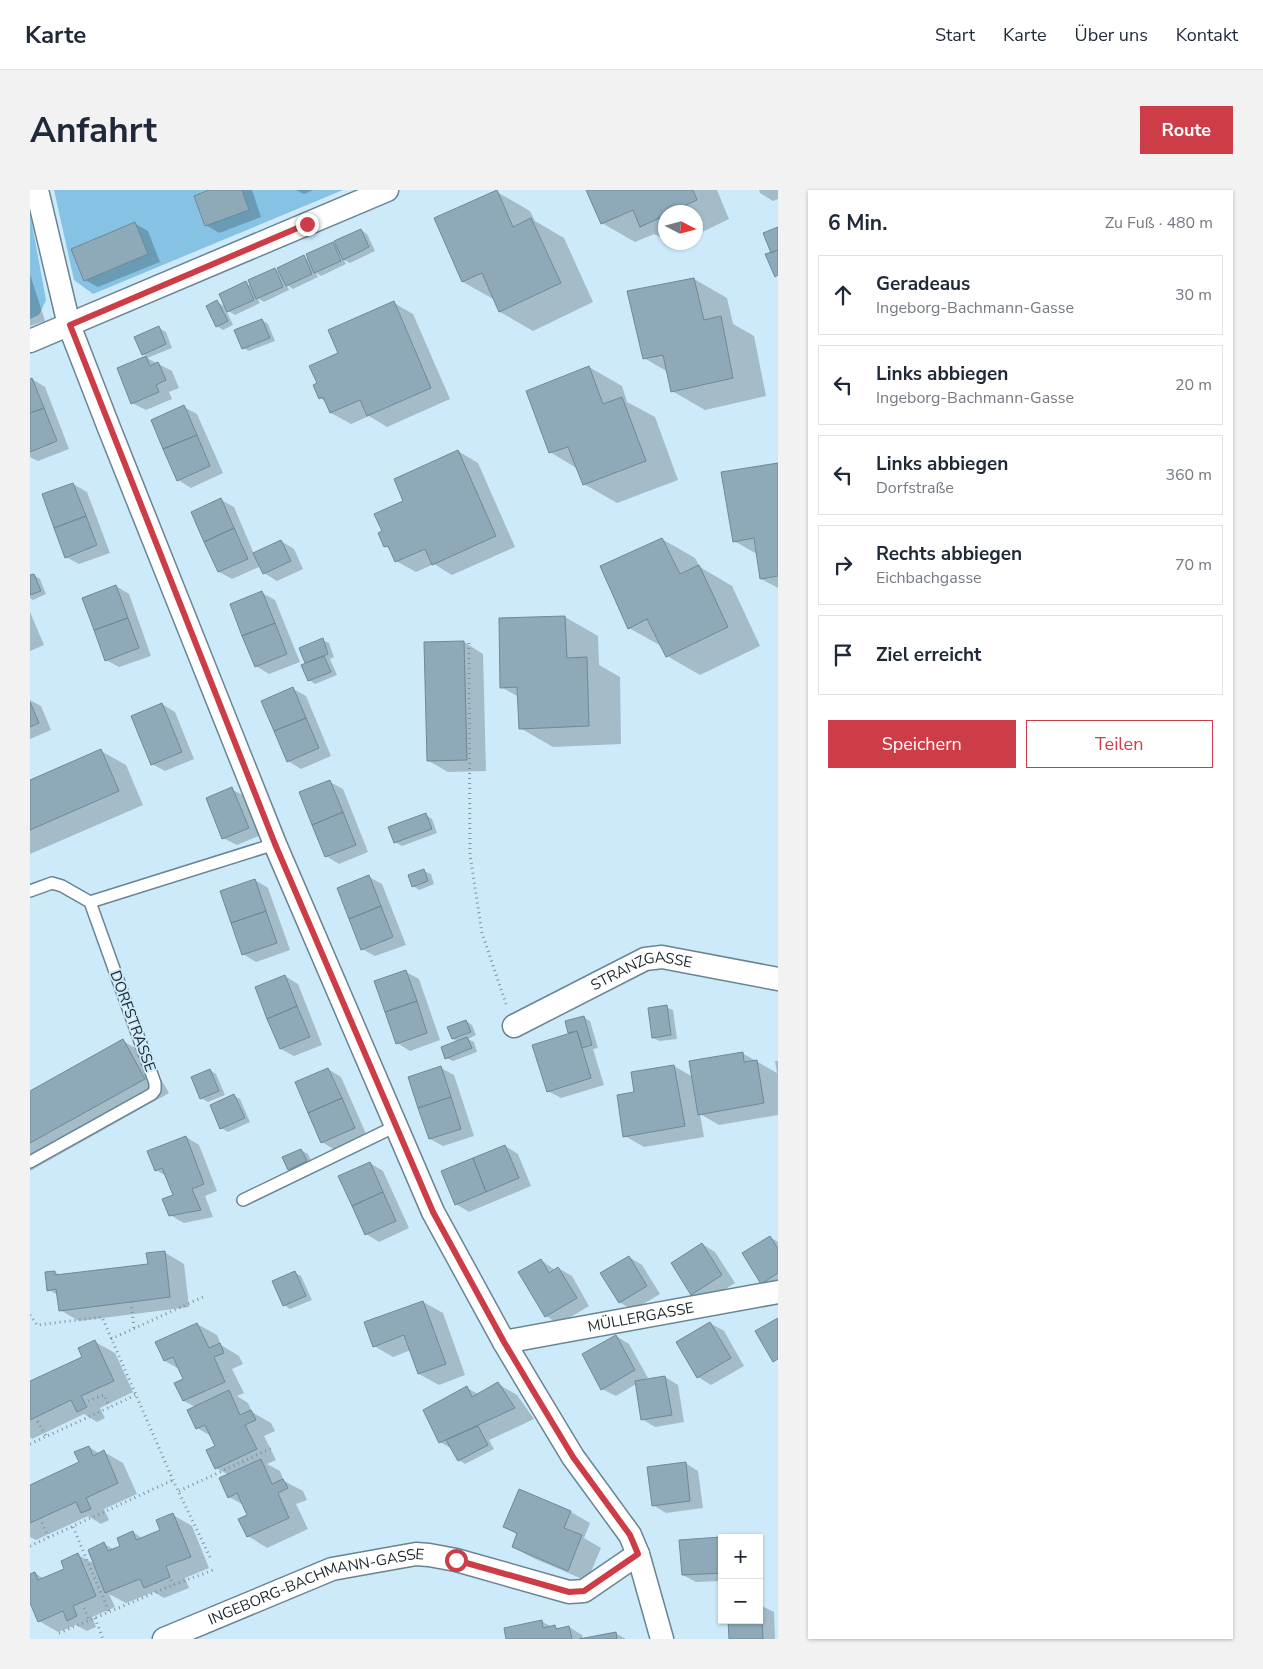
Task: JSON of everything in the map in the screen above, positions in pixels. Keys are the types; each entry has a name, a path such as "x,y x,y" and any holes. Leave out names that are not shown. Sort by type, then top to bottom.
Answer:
{"street":[{"path":"37,190 70,325 275,844 433,1212 504,1342 573,1457 630,1535 638,1554 662,1639"},
{"path":"30,341 387,190"},
{"name":"STRANZGASSE","path":"514,1026 646,959 662,957 778,979"},
{"name":"MÜLLERGASSE","path":"504,1342 778,1292"},
{"name":"INGEBORG-BACHMANN-GASSE","path":"164,1639 332,1569 403,1556 416,1554 456,1560 569,1592 584,1591 638,1554"}],"lane":[{"path":"30,891 52,883 62,886 90,902 275,844"},
{"name":"DORFSTRASSE","path":"30,1162 152,1094 155,1090 155,1083 90,902"},
{"path":"243,1200 396,1126"}],"path":[{"path":"469,643 470,855 482,933 514,1026"},
{"path":"111,1339 203,1296"},
{"path":"131,1302 134,1328"},
{"path":"30,1315 38,1325 102,1317 210,1557"},
{"path":"88,1402 104,1395 110,1407"},
{"path":"30,1444 136,1395"},
{"path":"35,1417 46,1436"},
{"path":"179,1491 274,1447"},
{"path":"30,1546 174,1480"},
{"path":"40,1518 48,1537"},
{"path":"73,1527 109,1612"},
{"path":"59,1633 216,1569"},
{"path":"171,1580 173,1585"},
{"path":"84,1608 89,1620"},
{"path":"95,1618 103,1639"}],"shaded area":[{"path":"54,190 343,190 93,294 74,280"},
{"path":"30,213 46,300 39,315 30,319"}],"building":[{"path":"209,190 242,190 249,210 205,226 194,196"},
{"path":"497,190 513,227 531,218 561,283 499,312 482,273 462,282 434,218"},
{"path":"586,190 693,190 697,200 686,205 658,205 658,219 640,227 633,210 601,224"},
{"path":"135,222 148,254 84,281 71,249"},
{"path":"778,227 778,250 771,253 763,233"},
{"path":"361,229 369,247 343,260 334,241"},
{"path":"333,242 341,261 314,273 306,254"},
{"path":"778,250 778,275 775,277 765,254"},
{"path":"304,255 312,274 286,286 277,268"},
{"path":"275,268 283,287 256,299 248,280"},
{"path":"694,278 704,320 721,316 733,378 671,392 663,355 643,359 627,291"},
{"path":"246,281 254,300 227,312 219,294"},
{"path":"217,300 228,321 216,327 206,306"},
{"path":"394,301 431,388 367,416 360,400 330,413 323,397 319,399 313,385 317,383 309,366 338,353 328,330"},
{"path":"262,319 270,338 242,349 234,330"},
{"path":"159,326 166,344 142,355 134,337"},
{"path":"146,356 150,366 158,362 166,380 156,385 159,392 131,404 117,368"},
{"path":"589,366 603,404 622,397 646,461 583,485 568,447 549,453 526,391"},
{"path":"32,378 44,408 30,413 30,379"},
{"path":"184,405 197,435 163,449 151,420"},
{"path":"44,408 57,441 30,452 30,413"},
{"path":"197,435 210,466 177,481 163,449"},
{"path":"458,450 496,536 432,565 425,549 395,562 388,546 384,547 378,533 382,531 374,514 403,501 394,479"},
{"path":"778,463 778,576 760,579 754,538 733,542 721,472"},
{"path":"73,483 86,516 54,528 42,494"},
{"path":"221,498 234,528 204,542 191,512"},
{"path":"86,516 97,545 65,558 54,528"},
{"path":"234,528 248,559 218,572 204,542"},
{"path":"662,538 680,574 699,565 728,627 666,657 647,619 628,629 600,566"},
{"path":"281,540 291,561 263,574 253,553"},
{"path":"34,574 41,591 30,595 30,575"},
{"path":"116,585 128,618 94,630 82,598"},
{"path":"262,591 275,623 242,636 230,604"},
{"path":"565,616 567,658 587,657 589,726 519,729 517,687 500,688 499,618"},
{"path":"128,618 139,648 105,661 94,630"},
{"path":"275,623 287,654 255,667 242,636"},
{"path":"323,638 328,654 305,663 299,648"},
{"path":"464,641 467,760 427,761 424,642"},
{"path":"324,656 331,672 308,681 301,665"},
{"path":"293,687 306,718 274,731 261,701"},
{"path":"30,702 39,723 30,727"},
{"path":"162,703 182,752 151,765 131,716"},
{"path":"306,718 319,748 287,762 274,731"},
{"path":"101,749 119,791 30,830 30,780"},
{"path":"330,780 343,812 312,825 299,792"},
{"path":"232,787 249,828 222,839 206,798"},
{"path":"343,812 356,845 325,857 312,825"},
{"path":"426,813 432,829 394,843 388,827"},
{"path":"424,869 428,881 412,887 408,875"},
{"path":"369,875 381,906 349,919 337,888"},
{"path":"255,879 266,911 231,923 220,891"},
{"path":"381,906 393,937 361,950 349,919"},
{"path":"266,911 277,943 242,955 231,923"},
{"path":"406,970 417,1001 385,1012 374,981"},
{"path":"285,975 297,1006 267,1019 255,987"},
{"path":"417,1001 427,1033 396,1044 385,1012"},
{"path":"667,1005 671,1035 652,1038 648,1008"},
{"path":"297,1006 310,1037 280,1049 267,1019"},
{"path":"584,1016 592,1045 582,1048 577,1031 568,1033 565,1021"},
{"path":"466,1020 471,1032 452,1039 447,1027"},
{"path":"577,1031 591,1078 547,1092 532,1045"},
{"path":"467,1037 472,1048 445,1059 441,1047"},
{"path":"123,1039 145,1079 30,1143 30,1091"},
{"path":"743,1052 744,1062 757,1060 764,1103 698,1115 689,1061"},
{"path":"674,1065 685,1126 623,1137 617,1095 634,1092 631,1072"},
{"path":"441,1066 451,1097 418,1108 408,1077"},
{"path":"328,1068 342,1098 308,1113 295,1082"},
{"path":"210,1069 219,1091 200,1099 191,1077"},
{"path":"234,1094 245,1118 220,1129 210,1105"},
{"path":"451,1097 461,1129 429,1139 418,1108"},
{"path":"342,1098 355,1128 321,1143 308,1113"},
{"path":"186,1136 204,1184 192,1189 201,1210 169,1216 162,1199 173,1195 162,1168 155,1171 147,1151"},
{"path":"505,1145 519,1178 486,1192 473,1158"},
{"path":"301,1149 307,1161 288,1170 282,1157"},
{"path":"473,1158 486,1192 455,1205 441,1171"},
{"path":"370,1162 383,1192 352,1206 338,1176"},
{"path":"383,1192 396,1221 365,1235 352,1206"},
{"path":"770,1236 778,1249 778,1273 761,1284 742,1253"},
{"path":"702,1243 722,1275 691,1295 671,1263"},
{"path":"165,1251 170,1297 59,1311 56,1289 47,1291 45,1272 55,1271 55,1275 148,1264 146,1253"},
{"path":"629,1256 647,1286 619,1303 600,1273"},
{"path":"541,1259 549,1273 558,1267 577,1298 545,1317 518,1272"},
{"path":"295,1271 306,1296 283,1306 272,1281"},
{"path":"423,1301 446,1364 418,1374 404,1335 373,1347 364,1322"},
{"path":"778,1318 778,1359 773,1362 755,1331"},
{"path":"710,1322 731,1358 697,1378 676,1342"},
{"path":"197,1323 209,1348 220,1343 224,1353 214,1357 225,1382 183,1401 174,1383 183,1379 173,1357 164,1361 155,1342"},
{"path":"616,1335 635,1370 601,1390 582,1354"},
{"path":"95,1340 114,1381 81,1396 87,1407 77,1412 71,1400 30,1420 30,1381 82,1357 78,1348"},
{"path":"665,1376 672,1415 641,1420 635,1381"},
{"path":"498,1382 515,1408 439,1443 423,1410 467,1386 472,1397"},
{"path":"229,1390 240,1415 251,1410 256,1420 245,1425 257,1449 215,1469 206,1450 215,1446 205,1425 196,1429 187,1410"},
{"path":"478,1426 488,1445 458,1461 446,1440"},
{"path":"89,1446 93,1456 104,1450 118,1483 86,1498 91,1509 81,1513 76,1502 30,1523 30,1485 79,1462 74,1452"},
{"path":"261,1459 272,1484 283,1479 288,1488 278,1493 289,1518 247,1537 238,1519 247,1515 237,1493 228,1498 219,1478"},
{"path":"686,1462 690,1501 652,1506 647,1467"},
{"path":"519,1489 571,1511 564,1528 582,1535 568,1571 512,1547 517,1533 503,1527"},
{"path":"173,1513 191,1557 166,1566 170,1577 144,1588 140,1579 105,1593 88,1550 104,1542 108,1551 120,1546 117,1538 133,1531 136,1540 160,1530 156,1520"},
{"path":"718,1537 718,1573 682,1575 679,1540"},
{"path":"78,1553 96,1596 73,1606 77,1616 67,1621 63,1611 38,1622 30,1603 30,1574 35,1572 38,1580 64,1569 61,1561"},
{"path":"542,1620 543,1628 555,1625 556,1629 569,1626 572,1639 506,1639 504,1628"},
{"path":"728,1624 762,1624 763,1639 729,1639"},
{"path":"616,1632 617,1639 579,1639"}],"route":[{"path":"307,224 70,325 109,428 275,844 433,1212 532,1389 573,1457 630,1535 638,1554 584,1591 569,1592 456,1560"}]}
